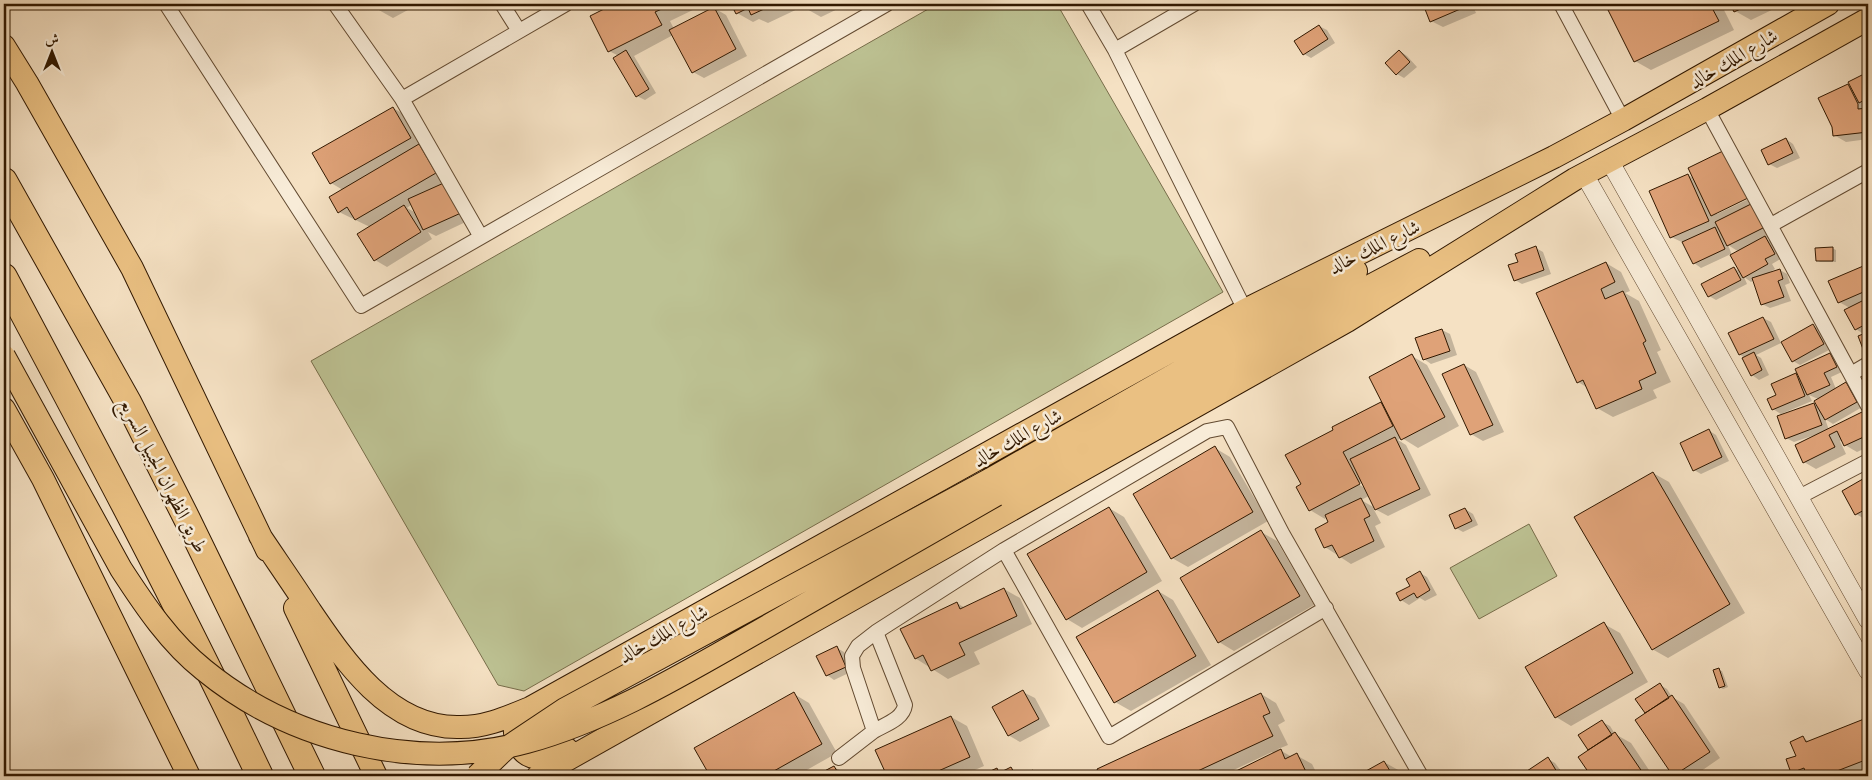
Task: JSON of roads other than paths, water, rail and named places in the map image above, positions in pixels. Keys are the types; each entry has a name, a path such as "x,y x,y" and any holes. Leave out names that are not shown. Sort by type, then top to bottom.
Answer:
{"highway":[{"name":"طريق الظهران الجبيل السريع","path":"4,181 128,402 192,528 312,776"},
{"path":"4,277 126,507 222,695 260,776"}],"main road":[{"name":"شارع الملك خالد","path":"260,536 350,668 378,695 399,710 424,722 456,728 494,722 530,708 1245,310 1554,157 1828,4"},
{"name":"شارع الملك خالد","path":"538,776 1347,321 1579,176 1707,109 1868,18"},
{"path":"4,46 28,84 132,268 376,776"},
{"path":"4,356 121,569 141,600 179,647 204,670 238,696 310,732 382,749 422,753 461,753 527,742 596,717 658,688 992,488 1554,157"},
{"path":"476,776 504,749 565,709 992,488 1579,176"},
{"path":"4,409 43,480 189,776"},
{"path":"530,708 519,716 514,732 519,745 525,753 532,757 555,756 599,732 635,722"}],"street":[{"path":"166,4 361,306 887,4"},
{"path":"335,4 402,99 481,237"},
{"path":"502,4 519,31"},
{"path":"402,99 566,4"},
{"path":"1088,4 1116,50 1245,310"},
{"path":"1116,50 1194,4"},
{"path":"1561,4 1623,120"},
{"path":"1707,109 1868,406"},
{"path":"1609,160 1868,620"},
{"path":"1579,176 1868,671"},
{"path":"1771,225 1866,177"},
{"path":"1851,374 1868,364"},
{"path":"874,731 853,668 852,656 858,646 876,632 1004,550 1207,430 1227,427 1282,533 1422,776"},
{"path":"1799,497 1868,461"},
{"path":"1004,550 1109,737 1326,608"},
{"path":"839,758 874,731 901,716 904,711 905,705 876,632"}]}
